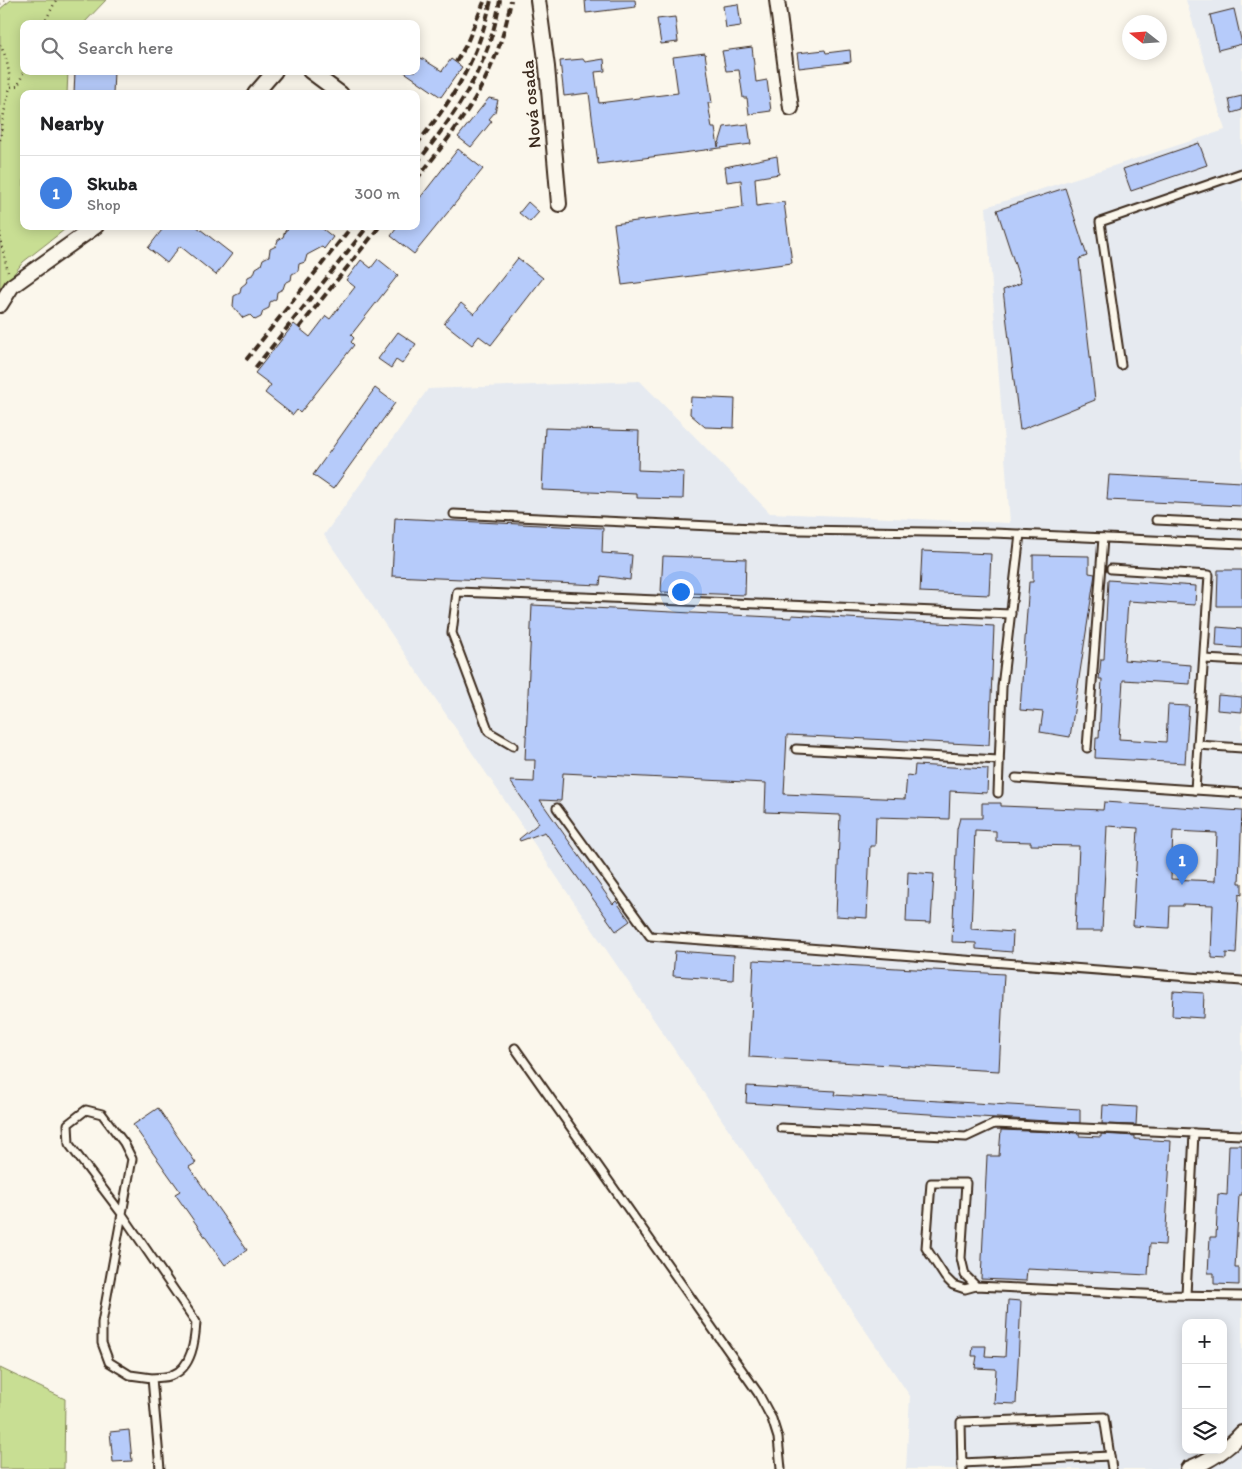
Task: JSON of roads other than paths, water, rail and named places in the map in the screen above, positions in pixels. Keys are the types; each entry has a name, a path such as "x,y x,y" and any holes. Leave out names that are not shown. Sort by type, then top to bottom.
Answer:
{"street":[{"name":"Nová osada","path":"538,0 547,67 559,204"},
{"path":"777,0 791,108"},
{"path":"258,90 272,75"},
{"path":"315,75 336,90"},
{"path":"0,305 12,286 90,230"},
{"path":"1188,1469 1214,1457 1242,1433"}],"lane":[{"path":"1121,365 1100,222 1242,173"},
{"path":"454,514 798,530 1020,534 1242,544"},
{"path":"1156,520 1242,524"},
{"path":"998,793 1002,687 1020,534"},
{"path":"1087,748 1103,538"},
{"path":"1111,569 1209,575 1195,790"},
{"path":"513,746 489,732 452,633 457,592 1011,614"},
{"path":"1204,659 1242,661"},
{"path":"1198,745 1242,748"},
{"path":"796,749 999,760"},
{"path":"1016,778 1242,793"},
{"path":"557,808 650,936 1242,981"},
{"path":"515,1048 758,1393 772,1419 776,1432 781,1469"},
{"path":"122,1214 102,1323 102,1343 109,1362 130,1375 152,1378 173,1375 186,1365 195,1341 196,1322 122,1214 69,1144 68,1124 86,1110 102,1114 124,1143 132,1159 122,1214"},
{"path":"781,1128 966,1137 994,1124 1242,1135"},
{"path":"1186,1295 1194,1132"},
{"path":"976,1286 965,1275 960,1258 966,1183 930,1183 926,1248 945,1278 952,1285 964,1289 976,1286 1242,1296"},
{"path":"152,1378 160,1469"},
{"path":"1110,1456 962,1466 961,1422 1104,1417 1110,1456 1112,1469"}],"railway":[{"path":"420,140 442,111 472,60 486,22 491,0"},
{"path":"420,159 445,126 469,88 488,47 500,0"},
{"path":"420,175 463,117 487,75 497,52 511,0"},
{"path":"456,62 466,45 484,2"},
{"path":"246,360 349,230"},
{"path":"255,368 365,230"},
{"path":"299,328 377,230"}],"place":[{"name":"Skuba","path":"1182,885"}]}
